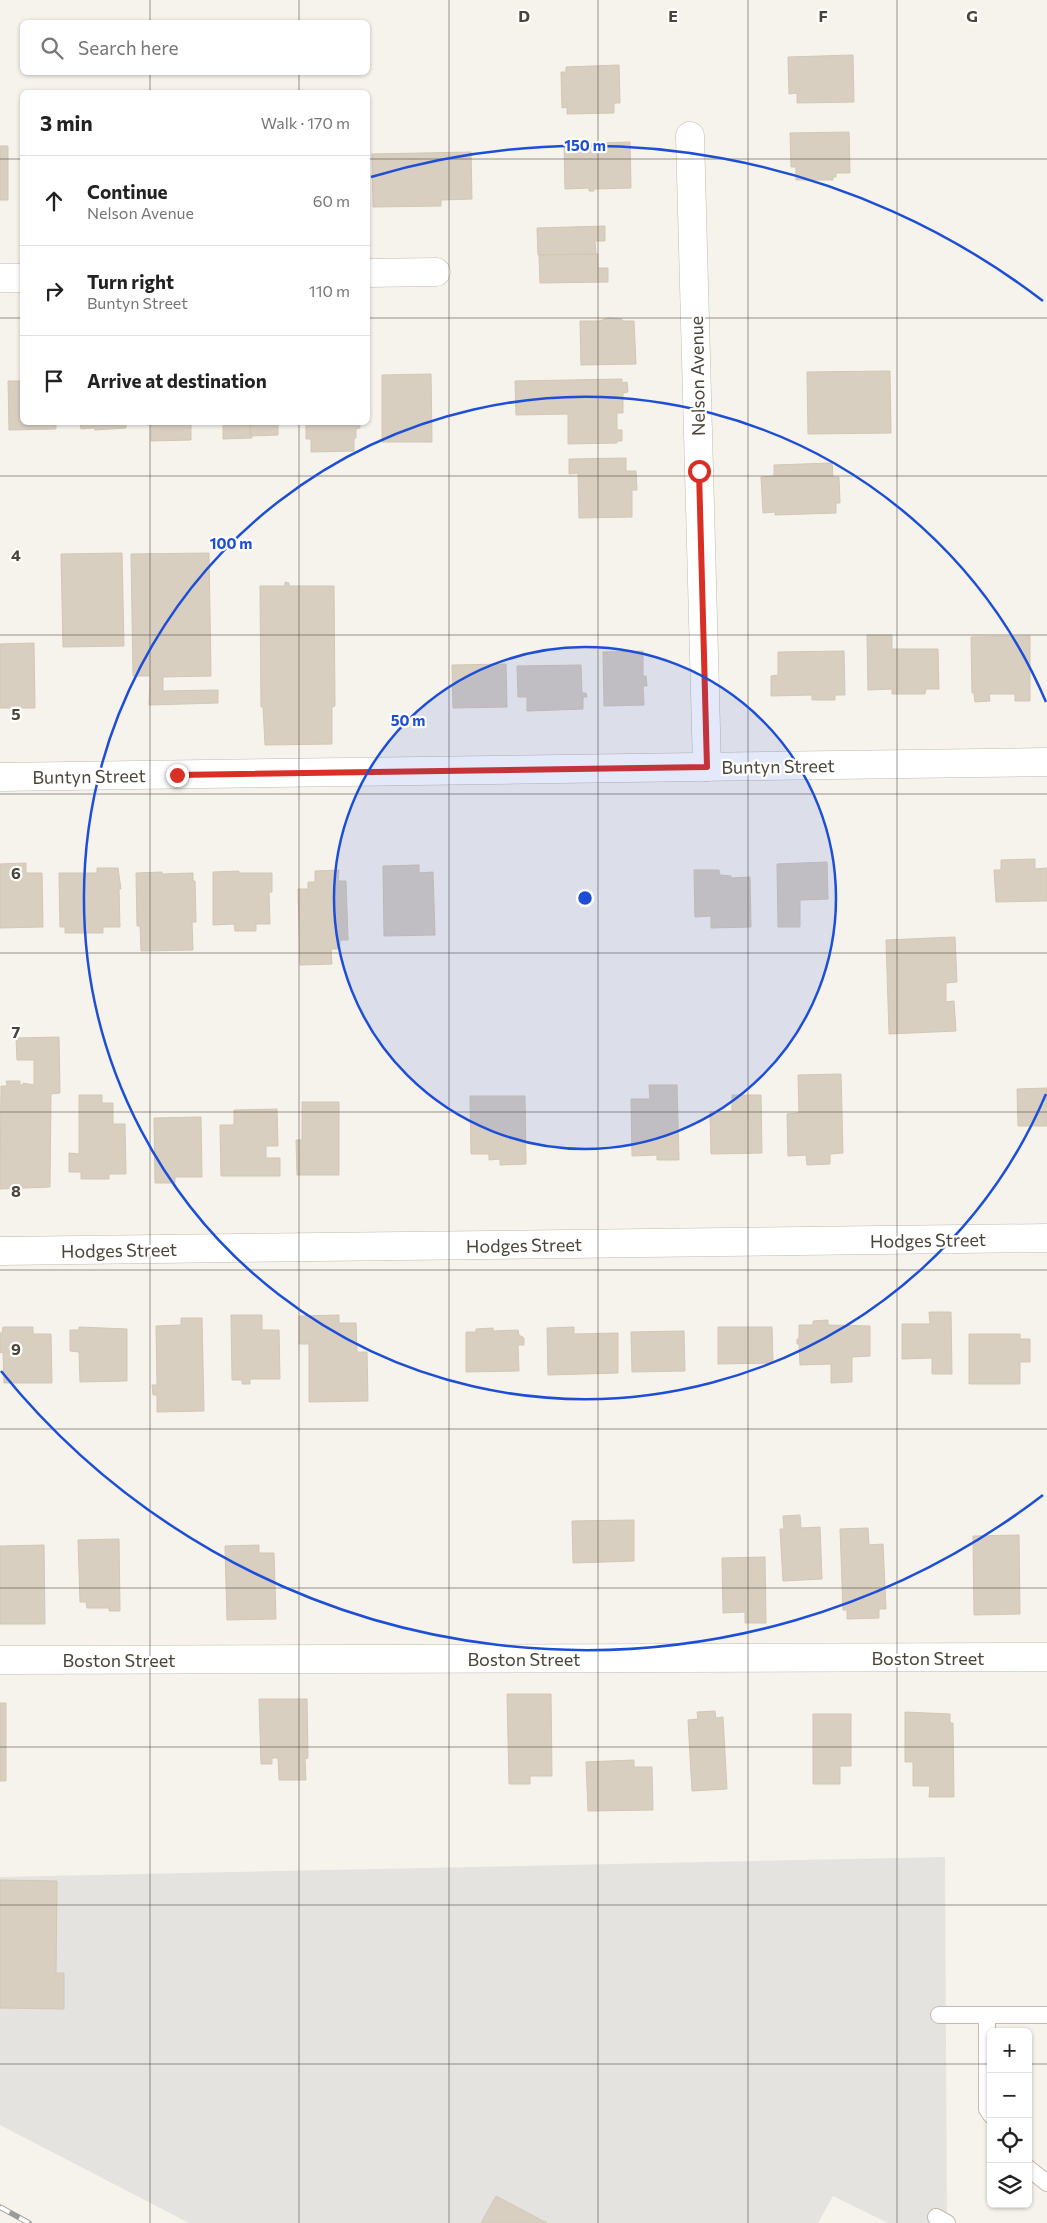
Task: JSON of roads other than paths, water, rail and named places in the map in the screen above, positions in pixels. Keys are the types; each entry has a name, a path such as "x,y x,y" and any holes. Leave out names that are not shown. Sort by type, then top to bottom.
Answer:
{"street":[{"name":"Nelson Avenue","path":"690,136 707,767"},
{"path":"370,273 436,272"},
{"path":"0,278 20,278"},
{"name":"Buntyn Street","path":"0,777 1047,762"},
{"name":"Hodges Street","path":"0,1251 1047,1238"},
{"name":"Boston Street","path":"0,1660 1047,1657"}],"lane":[{"path":"939,2015 1047,2014"},
{"path":"987,2015 987,2073"},
{"path":"1032,2171 1047,2183"}],"railway":[{"path":"0,2207 29,2223"}]}
